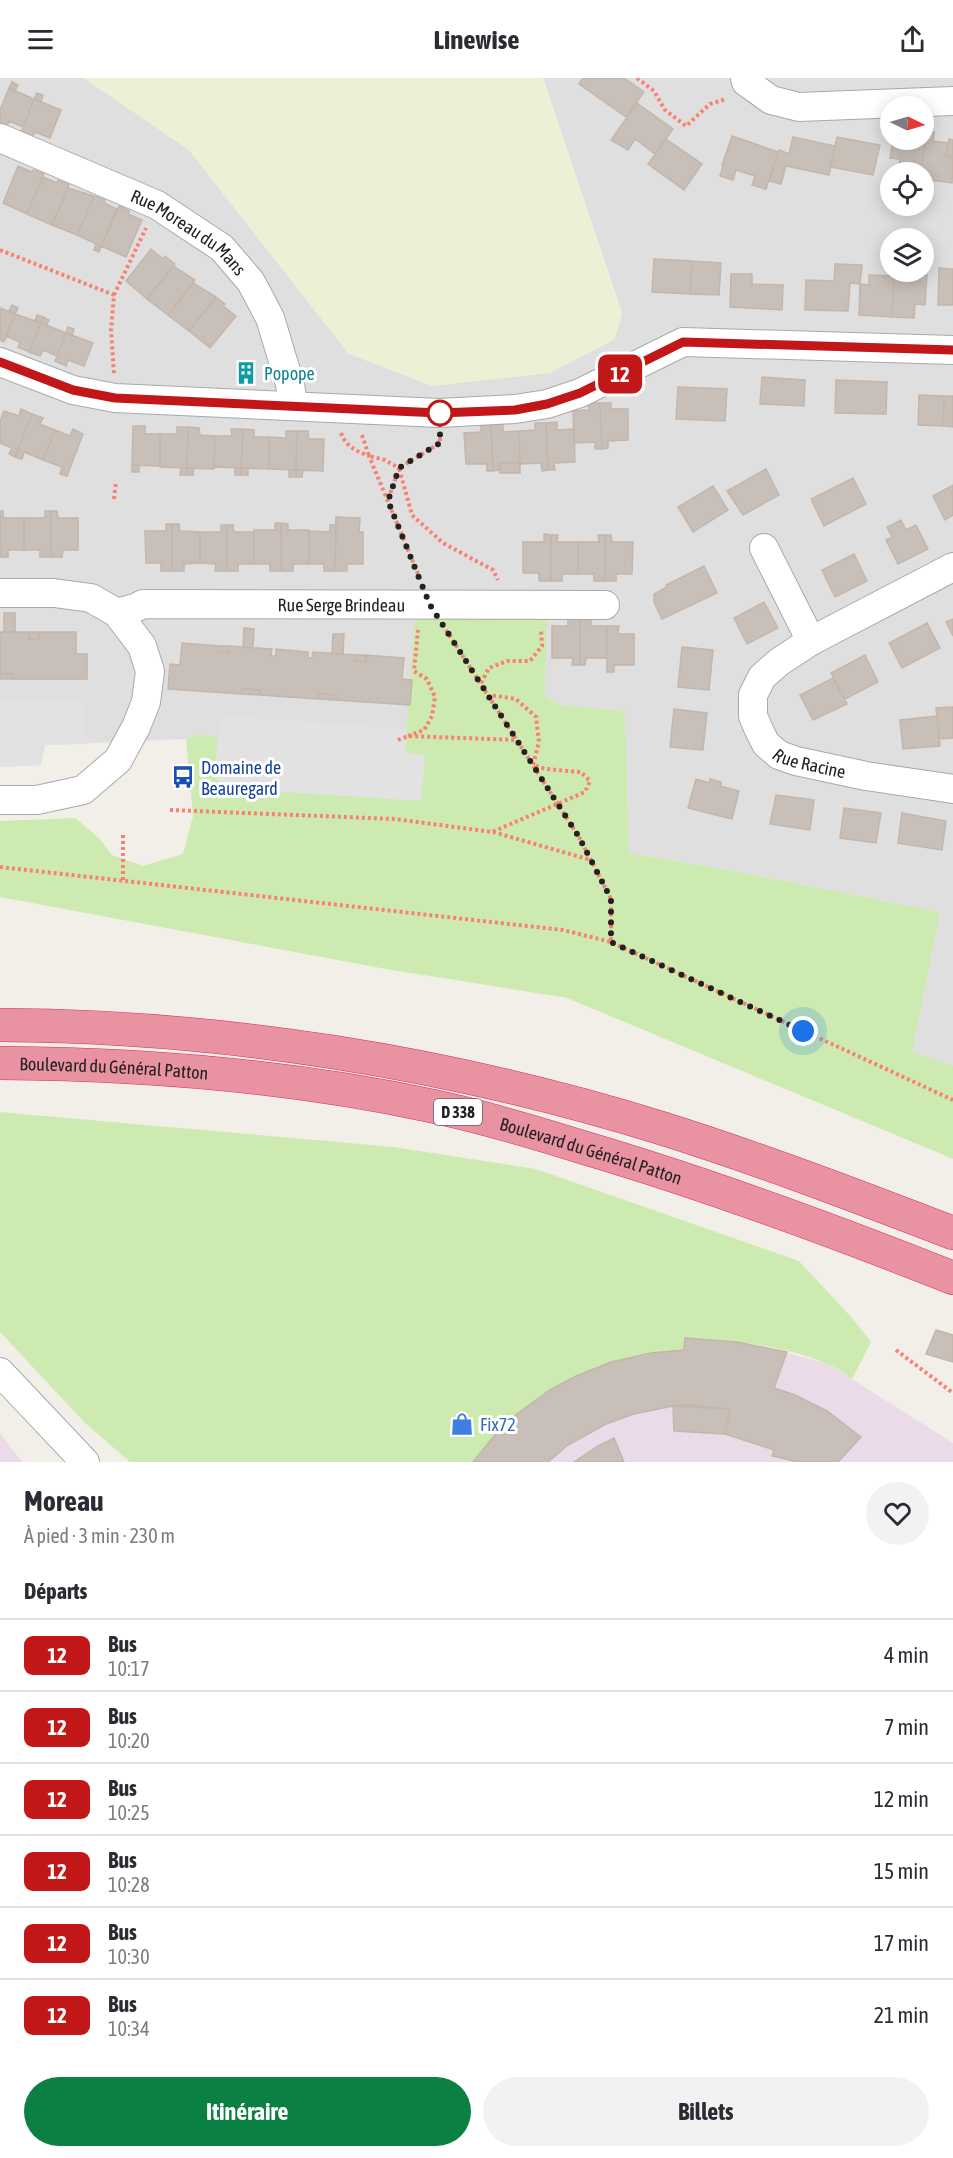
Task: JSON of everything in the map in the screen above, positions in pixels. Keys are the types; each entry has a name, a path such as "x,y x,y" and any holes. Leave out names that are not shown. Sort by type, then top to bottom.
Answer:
{"highway":[{"name":"Boulevard du Général Patton","path":"0,1025 71,1026 230,1038 356,1056 521,1089 660,1128 804,1177 953,1233"},
{"name":"Boulevard du Général Patton","path":"0,1063 75,1064 228,1074 350,1091 432,1106 507,1124 658,1169 807,1222 953,1278"}],"street":[{"path":"750,83 771,100 799,107 953,101"},
{"name":"Rue Moreau du Mans","path":"0,138 157,205 222,248 251,282 270,318 290,384 293,405"},
{"path":"0,362 73,390 115,398 439,413 515,410 547,404 580,393 683,342 953,350"},
{"path":"764,548 811,641"},
{"name":"Rue Racine","path":"953,567 811,641 779,662 762,677 753,695 753,716 766,744 779,755 796,761 866,776 953,789"},
{"path":"0,592 54,593 91,598 117,613 142,646 150,671 146,702 136,727 118,760 83,790 37,800 0,800"},
{"name":"Rue Serge Brindeau","path":"117,613 143,604 605,605"},
{"path":"0,1372 85,1462"}],"path":[{"path":"637,78 654,91 665,110 686,126 710,104 750,83"},
{"path":"115,398 111,330 114,295 157,205"},
{"path":"0,250 114,295"},
{"path":"342,408 369,456 388,501 425,605 490,695 558,804 611,899 611,942"},
{"path":"342,408 344,441 353,449 385,460 399,468 412,515 443,543 493,570 509,605"},
{"path":"388,501 399,468 440,443 439,413"},
{"path":"114,499 116,481"},
{"path":"398,740 424,730 432,716 435,697 427,679 414,671 425,605"},
{"path":"481,684 489,668 507,661 530,661 542,646 539,605"},
{"path":"490,695 516,699 536,717 539,742 533,765"},
{"path":"408,736 518,740"},
{"path":"492,832 585,792 590,781 581,772 546,769 533,765"},
{"path":"171,810 395,819 492,832 591,860"},
{"path":"123,832 123,880"},
{"path":"0,867 563,930 611,942 953,1100"},
{"path":"896,1350 953,1393"}],"shaded area":[{"path":"0,78 84,78 189,150 349,354 622,313 543,78 953,78 953,1066 912,1052 940,912 729,870 629,853 625,711 560,705 545,695 547,618 407,729 405,752 216,779 217,737 196,734 186,739 45,745 41,765 0,767"},
{"path":"83,700 86,744 44,745 41,765 0,767 0,702"},
{"path":"220,716 407,729 405,752 425,756 421,801 224,788 216,779"},
{"path":"685,1338 737,1342 765,1347 828,1364 953,1443 953,1462 473,1462 514,1416 550,1390 576,1376 611,1362 666,1351"},
{"path":"0,1433 22,1462 0,1462"}],"green space":[{"path":"84,78 543,78 622,313 615,339 550,373 432,386 349,354 189,150"},
{"path":"415,615 547,618 545,695 560,705 625,711 629,853 729,870 940,912 912,1052 953,1066 953,1159 567,998 386,969 0,897 0,821 75,818 99,838 112,855 143,866 183,854 193,816 186,739 196,734 217,737 216,779 405,752"},
{"path":"0,1112 394,1147 536,1169 799,1261 871,1342 852,1379 830,1365 793,1352 738,1342 684,1339 684,1350 653,1353 622,1360 593,1369 565,1382 515,1416 473,1462 130,1462 84,1422 0,1332"}],"building":[{"path":"583,78 624,78 644,92 626,117 579,84"},
{"path":"12,82 18,85 15,91 9,88"},
{"path":"9,88 34,99 23,127 9,121 7,127 0,124 0,110"},
{"path":"37,93 43,95 41,102 34,99"},
{"path":"34,99 61,110 50,138 35,132 32,137 21,133"},
{"path":"637,103 673,129 655,154 635,139 628,150 611,140"},
{"path":"732,136 778,152 766,189 752,185 755,176 736,170 733,180 720,176"},
{"path":"793,137 835,146 829,175 786,166 781,184 769,181 779,150 789,154"},
{"path":"837,137 880,145 873,175 830,167"},
{"path":"666,139 702,164 684,190 648,164"},
{"path":"949,139 953,140 953,158 946,156"},
{"path":"934,141 948,143 946,156 953,158 952,183 934,180 934,162 922,162 924,150 934,150"},
{"path":"891,150 924,150 922,162 900,162 900,159 890,158"},
{"path":"18,166 44,174 27,214 3,203"},
{"path":"43,177 69,185 52,225 27,214"},
{"path":"68,188 94,196 77,235 52,225"},
{"path":"94,196 105,200 104,203 117,209 101,246 77,235"},
{"path":"119,206 129,211 128,214 142,220 126,257 101,246"},
{"path":"96,244 101,246 99,252 94,250"},
{"path":"151,249 163,259 165,256 175,264 147,299 126,281"},
{"path":"654,259 692,261 690,294 652,292"},
{"path":"692,261 721,263 719,295 690,294"},
{"path":"835,264 862,265 860,284 850,283 848,311 805,310 806,280 834,281"},
{"path":"173,266 195,280 168,315 147,299"},
{"path":"939,268 953,269 953,305 938,305"},
{"path":"731,274 752,274 752,284 783,285 782,310 730,307"},
{"path":"869,275 880,275 880,282 894,282 892,317 859,315 860,284 869,285"},
{"path":"894,282 927,282 925,305 915,304 914,318 892,317"},
{"path":"193,283 216,297 189,331 168,315"},
{"path":"216,297 236,316 210,348 189,331"},
{"path":"12,305 18,308 15,314 9,311"},
{"path":"0,308 15,314 4,342 0,340"},
{"path":"15,314 41,323 29,352 18,347 20,342 6,336"},
{"path":"37,315 43,317 41,323 35,321"},
{"path":"43,317 49,320 46,326 41,323"},
{"path":"41,323 66,333 57,356 43,350 40,356 29,352"},
{"path":"68,327 74,329 72,336 66,333"},
{"path":"66,333 93,343 84,366 68,360 66,366 55,361"},
{"name":"Popope","path":"240,368 254,369 253,378 239,376"},
{"path":"762,377 805,380 804,406 760,404"},
{"path":"836,380 887,382 886,414 835,413"},
{"path":"678,387 727,389 725,421 676,419"},
{"path":"919,395 944,396 943,426 918,425"},
{"path":"944,396 953,396 953,427 943,426"},
{"path":"588,403 600,403 602,449 595,449 595,442 574,443 573,411 589,410"},
{"path":"600,403 611,403 611,409 628,409 628,440 608,441 608,448 602,449"},
{"path":"21,409 32,414 15,457 9,454 12,448 0,443 0,421 4,411 19,416"},
{"path":"32,414 43,418 40,424 55,430 43,460 24,452 22,459 15,457"},
{"path":"557,422 557,430 574,429 575,462 554,463 555,470 548,470 546,423"},
{"path":"535,423 546,423 548,470 542,471 541,463 520,464 519,431 535,430"},
{"path":"503,424 503,432 519,431 520,463 499,463 500,470 493,471 491,425"},
{"path":"481,425 491,425 493,471 487,471 487,464 466,464 464,433 481,432"},
{"path":"133,426 145,426 145,434 160,434 160,466 132,465"},
{"path":"177,427 188,427 187,468 160,467 160,434 177,434"},
{"path":"188,427 199,428 200,435 215,436 214,469 187,468"},
{"path":"73,429 83,434 67,476 60,474 62,467 43,460 55,430 70,436"},
{"path":"231,429 243,429 241,468 214,467 215,436 232,436"},
{"path":"243,429 254,430 254,437 269,437 269,469 241,468"},
{"path":"286,431 297,431 296,470 269,469 269,437 286,438"},
{"path":"297,431 308,431 309,439 324,439 323,471 296,470"},
{"path":"499,463 520,463 520,473 500,473"},
{"path":"132,465 139,465 139,472 132,472"},
{"path":"181,468 187,468 187,475 180,475"},
{"path":"187,468 194,468 193,475 187,475"},
{"path":"235,468 241,468 241,475 235,475"},
{"path":"241,468 248,468 248,475 241,475"},
{"path":"766,469 779,495 743,515 727,491"},
{"path":"289,470 296,470 296,477 289,477"},
{"path":"296,470 303,470 302,477 296,477"},
{"path":"853,478 866,504 824,526 811,499"},
{"path":"953,485 953,515 945,520 933,496"},
{"path":"713,486 728,510 693,532 678,507"},
{"path":"0,511 3,511 3,518 24,518 24,550 8,550 8,557 0,557"},
{"path":"45,511 51,511 51,557 40,557 40,550 24,550 24,518 45,518"},
{"path":"51,511 57,511 58,518 78,518 78,550 63,550 62,557 51,557"},
{"path":"336,517 360,518 359,532 363,532 363,564 347,564 347,571 335,571"},
{"path":"901,520 906,530 916,525 928,549 898,564 886,540 892,537 887,527"},
{"path":"275,523 281,523 281,571 270,571 270,564 254,564 254,530 275,530"},
{"path":"281,523 288,524 288,530 309,530 309,564 293,564 293,571 281,571"},
{"path":"166,524 172,524 172,571 161,571 161,563 146,563 145,531 166,531"},
{"path":"172,524 179,524 180,531 200,532 200,563 184,564 184,571 172,571"},
{"path":"221,525 227,525 227,571 215,571 216,564 200,563 200,532 221,532"},
{"path":"227,525 233,525 234,532 254,532 254,564 238,564 238,571 227,571"},
{"path":"330,525 336,525 335,571 324,571 324,564 309,564 309,531 330,532"},
{"path":"544,534 551,535 551,581 539,581 539,573 523,573 523,542 544,542"},
{"path":"551,535 558,535 557,542 578,542 578,574 562,574 562,581 551,581"},
{"path":"598,535 605,535 605,581 594,581 594,574 578,574 578,542 599,542"},
{"path":"605,535 611,535 612,542 633,542 632,574 616,574 616,581 605,581"},
{"path":"854,554 867,581 835,597 822,570"},
{"path":"704,566 717,593 662,619 654,602 654,594 667,587 666,585"},
{"path":"764,602 778,628 747,644 734,618"},
{"path":"4,613 15,613 15,632 4,632"},
{"path":"568,619 580,619 580,665 572,665 573,658 552,658 552,626 568,626"},
{"path":"580,619 591,619 591,626 607,626 607,658 586,658 585,665 580,665"},
{"path":"953,619 953,636 946,622"},
{"path":"927,623 940,648 902,668 889,643"},
{"path":"607,626 619,626 618,634 634,634 634,665 614,665 614,672 607,672"},
{"path":"244,628 254,629 253,648 243,647"},
{"path":"0,632 29,632 29,639 39,639 39,632 76,632 76,654 87,654 87,679 13,679 12,674 0,674"},
{"path":"29,632 39,632 39,639 29,639"},
{"path":"333,634 344,634 343,654 332,653"},
{"path":"182,643 219,646 218,652 228,653 229,646 272,649 271,656 276,656 276,649 308,652 308,658 312,658 313,652 356,655 355,661 366,662 366,655 404,658 402,679 412,680 410,705 336,700 337,695 319,694 318,699 260,695 260,690 242,689 241,694 168,689 170,664 180,665"},
{"path":"219,646 229,646 228,653 218,652"},
{"path":"682,647 713,650 709,690 678,687"},
{"path":"356,655 366,655 366,662 355,661"},
{"path":"865,655 878,682 845,699 831,673"},
{"path":"0,674 12,674 13,679 0,679"},
{"path":"833,678 847,704 813,720 800,695"},
{"path":"242,689 260,690 260,695 241,694"},
{"path":"319,694 337,695 336,700 318,699"},
{"path":"953,707 953,738 939,739 936,708"},
{"path":"674,709 707,713 703,750 670,747"},
{"path":"937,716 940,746 903,749 900,720"},
{"path":"696,779 709,783 710,779 721,782 720,786 739,791 732,819 688,808"},
{"path":"776,795 814,800 810,830 770,824"},
{"path":"844,808 881,813 876,843 840,838"},
{"path":"902,813 946,821 942,850 898,843"},
{"path":"936,1330 953,1335 953,1362 926,1354"},
{"path":"685,1338 737,1342 787,1352 774,1388 795,1395 827,1411 861,1437 838,1462 798,1462 772,1456 774,1450 725,1434 730,1409 673,1406 634,1414 606,1424 568,1445 548,1462 473,1462 514,1416 550,1390 576,1376 611,1362 651,1353 684,1350"},
{"path":"673,1406 730,1409 725,1434 674,1431"},
{"path":"614,1438 624,1462 574,1462 598,1446"}],"bus line":[{"name":"12","path":"0,362 73,390 115,398 439,413 515,410 547,404 580,393 683,342 953,350"}],"place":[{"name":"Popope","path":"246,373"},
{"name":"Domaine de Beauregard","path":"183,777"},
{"name":"Fix72","path":"462,1424"}],"route":[{"path":"440,413 440,443 399,468 388,501 430,605 490,695 579,837 611,899 611,942 803,1031"}]}
